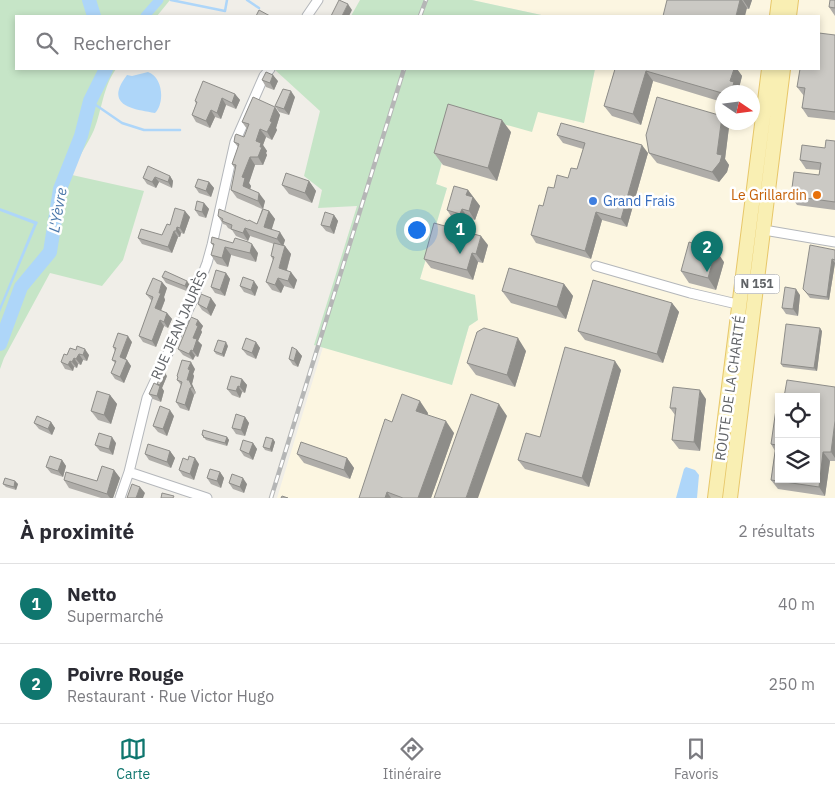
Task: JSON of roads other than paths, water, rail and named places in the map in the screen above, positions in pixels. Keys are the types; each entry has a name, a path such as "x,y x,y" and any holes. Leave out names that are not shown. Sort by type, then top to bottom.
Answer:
{"main road":[{"path":"777,15 779,0"},
{"path":"789,15 791,0"},
{"name":"ROUTE DE LA CHARITÉ","path":"715,498 770,70"},
{"name":"ROUTE DE LA CHARITÉ","path":"730,498 782,70"}],"street":[{"path":"308,15 318,0"},
{"name":"RUE JEAN JAURÈS","path":"120,498 129,472 147,398 192,302 207,263 235,142 264,76 269,70"},
{"path":"764,230 835,242"},
{"path":"596,266 690,293 741,305"},
{"path":"129,472 207,498"}],"water":[{"path":"148,72 157,79 161,91 160,103 155,113 137,110 123,104 119,99 118,93 127,75 132,76"},
{"path":"0,208 38,222 0,312 0,306 34,224 0,211"},
{"path":"686,467 695,470 699,475 697,498 676,498"}],"waterway":[{"name":"L'Yèvre","path":"89,0 94,15"},
{"path":"146,15 159,0"},
{"path":"171,0 225,11 227,0"},
{"path":"247,0 259,8"},
{"name":"L'Yèvre","path":"0,344 21,287 50,252 60,189 81,136 90,101 106,70"},
{"path":"90,101 122,123 144,130 180,130"}],"railway":[{"path":"420,15 426,0"},
{"path":"271,498 404,70"}],"place":[{"name":"Le Grillardin","path":"817,195"},
{"name":"Grand Frais","path":"593,201"},
{"name":"Netto","path":"460,254"},
{"name":"Poivre Rouge","path":"707,272"}]}
